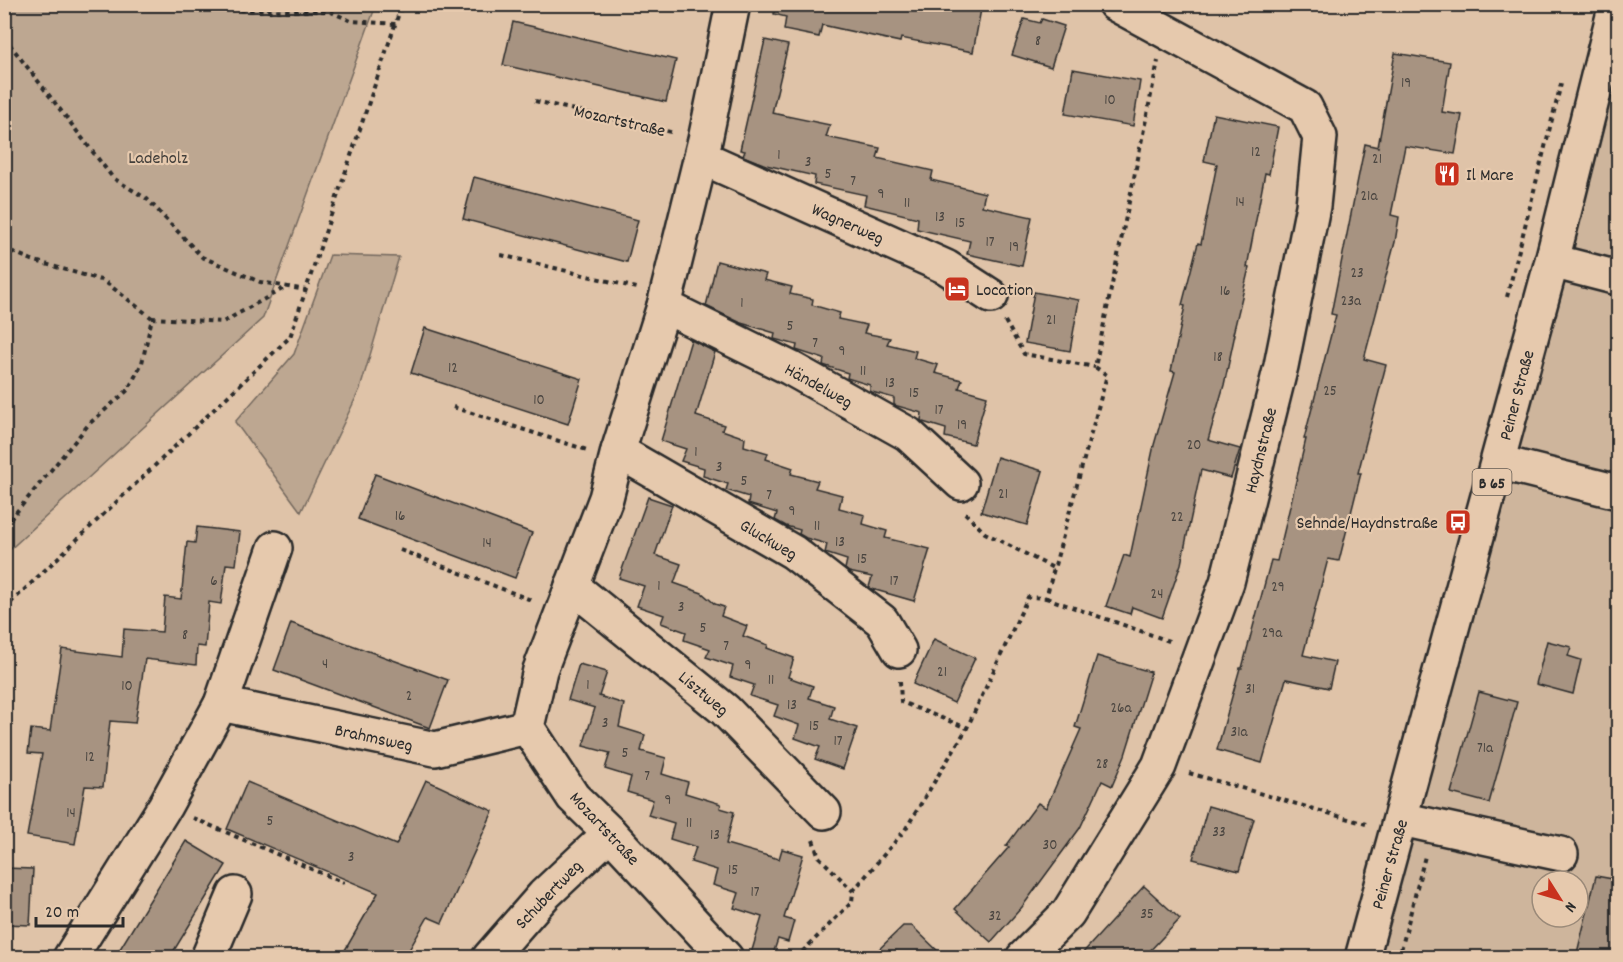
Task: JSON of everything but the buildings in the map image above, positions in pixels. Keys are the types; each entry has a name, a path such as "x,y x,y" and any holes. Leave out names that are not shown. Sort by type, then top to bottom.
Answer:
{"street":[{"path":"527,727 540,670 606,498 617,455 666,300 703,148 733,4"},
{"name":"Haydnstraße","path":"1023,957 1068,913 1159,766 1227,582 1281,366 1313,206 1320,137 1305,107 1115,4"},
{"name":"Peiner Straße","path":"1362,957 1552,261 1616,4"},
{"name":"Wagnerweg","path":"703,148 946,267 991,296"},
{"path":"1552,261 1618,278"},
{"name":"Händelweg","path":"666,300 908,434 961,483"},
{"name":"Gluckweg","path":"617,455 793,552 882,621 899,650"},
{"path":"1497,462 1618,492"},
{"path":"70,957 165,806 221,704 275,548"},
{"name":"Lisztweg","path":"568,599 725,710 824,812"},
{"name":"Brahmsweg","path":"221,704 435,750 527,727"},
{"name":"Mozartstraße","path":"527,727 573,797 610,833 726,957"},
{"path":"1401,819 1561,854"},
{"name":"Schubertweg","path":"489,957 544,895 610,833"},
{"path":"208,957 235,894"}],"path":[{"path":"206,4 225,10 329,11 351,21 396,24"},
{"path":"4,609 290,337 402,4"},
{"path":"1095,367 1165,31"},
{"path":"4,37 113,178 147,199 202,257 260,282 306,290"},
{"name":"Mozartstraße","path":"535,101 703,148"},
{"path":"4,248 32,260 104,280 152,318 223,322 286,287"},
{"path":"501,255 666,300"},
{"path":"991,296 1024,354 1095,367 1107,375 1047,598"},
{"path":"4,527 89,424 128,390 142,363 152,318"},
{"path":"453,407 617,455"},
{"path":"961,483 965,514 985,533 1054,569"},
{"path":"400,550 568,599"},
{"path":"796,957 852,902 853,891 905,830 967,728 1028,597 1047,598 1201,652"},
{"path":"899,650 901,702 967,728"},
{"path":"1162,757 1191,775 1366,824"},
{"path":"165,806 344,883"},
{"path":"824,812 811,835 819,857 853,891"}],"shaded area":[{"path":"1618,5 1618,957 1364,958"}],"green space":[{"name":"Ladeholz","path":"5,4 376,5 263,318 5,554"},
{"path":"330,255 399,257 360,389 301,512 235,422 294,354"}],"place":[{"name":"Il Mare","path":"1447,174"},
{"name":"Location","path":"957,289"},
{"name":"Sehnde/Haydnstraße","path":"1458,522"}]}
